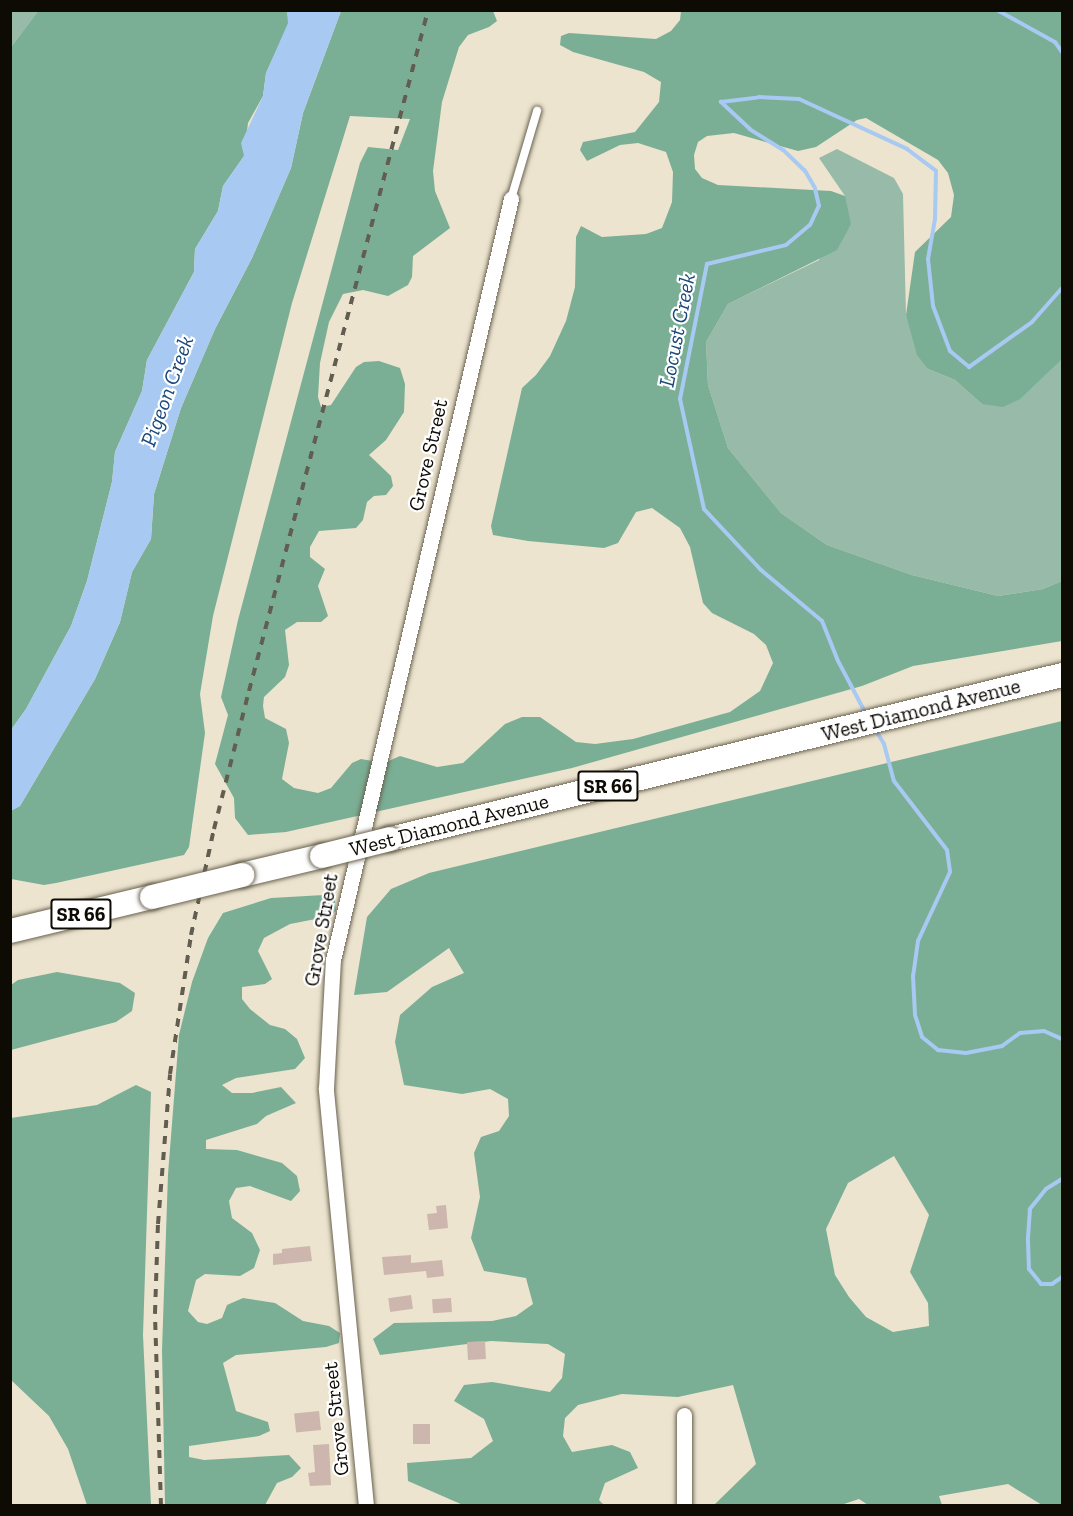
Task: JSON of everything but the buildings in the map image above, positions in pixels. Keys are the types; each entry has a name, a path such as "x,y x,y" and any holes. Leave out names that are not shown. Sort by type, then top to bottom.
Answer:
{"main road":[{"name":"West Diamond Avenue","path":"10,931 1062,675"}],"street":[{"name":"Grove Street","path":"366,1506 326,1088 333,960 511,199"},
{"path":"684,1415 684,1506"}],"lane":[{"path":"511,199 537,111"}],"green space":[{"path":"11,11 38,11 11,47"},
{"path":"38,11 287,11 289,23 266,73 263,96 248,123 244,156 223,186 218,211 195,249 194,272 147,360 142,391 115,452 112,482 87,581 71,626 26,709 11,730 11,47"},
{"path":"341,11 493,11 497,21 489,27 468,35 459,47 442,102 433,171 435,191 450,228 413,256 412,277 408,285 388,296 363,290 343,294 329,322 320,363 318,397 321,407 331,405 356,367 364,362 379,361 400,368 405,384 404,412 386,440 369,455 391,476 393,486 386,495 374,496 367,502 363,520 356,528 319,531 310,547 310,557 325,569 318,586 328,616 321,622 297,622 285,630 289,665 285,677 264,697 265,718 286,729 289,743 282,779 294,788 318,793 331,788 352,763 361,759 384,763 400,756 437,767 463,763 505,724 522,717 540,717 576,742 595,744 633,739 730,712 760,691 773,663 766,645 754,634 712,613 703,603 690,547 680,528 652,508 636,512 618,543 604,548 528,541 493,535 491,526 522,388 536,375 550,356 566,321 575,287 576,237 581,226 602,237 646,234 662,228 672,202 673,172 666,152 638,143 620,145 587,161 580,150 583,142 635,132 659,102 661,82 644,72 573,52 560,45 561,36 569,33 656,39 671,31 680,20 681,11 1062,11 1062,359 1020,399 1003,407 982,404 955,380 928,369 917,355 906,315 915,252 951,217 954,195 948,173 938,160 866,118 857,120 816,147 798,151 734,133 707,136 698,142 694,155 695,169 702,178 718,185 831,191 845,196 851,224 837,250 728,304 706,342 708,385 728,448 781,513 827,545 912,575 998,596 1043,589 1062,581 1062,641 913,666 862,686 572,768 286,832 248,835 235,818 234,798 215,764 228,715 221,697 238,620 360,163 368,147 398,150 410,119 350,116 292,303 213,616 200,694 205,733 189,847 184,855 56,883 44,885 11,879 10,811 20,806 95,679 120,622 132,572 151,539 154,494 181,408 215,329 252,258 291,168 303,113"},
{"path":"837,149 894,178 903,194 906,315 928,369 955,380 982,404 1062,359 1062,581 1043,589 998,596 912,575 827,545 781,513 728,448 708,385 706,342 728,304 819,260 845,196 819,158"},
{"path":"1062,721 1062,1505 1042,1505 1008,1484 939,1496 942,1505 868,1505 859,1499 841,1505 714,1505 756,1464 733,1385 678,1397 622,1394 578,1405 565,1418 563,1436 572,1452 612,1445 630,1452 638,1468 605,1483 599,1500 604,1505 463,1505 408,1481 407,1463 471,1458 493,1441 484,1419 454,1401 464,1385 492,1382 550,1392 562,1378 565,1354 548,1344 491,1341 380,1355 373,1339 394,1323 492,1321 516,1316 533,1304 526,1278 484,1271 471,1238 480,1197 474,1153 481,1137 499,1131 509,1116 508,1099 490,1089 462,1094 404,1085 395,1042 400,1015 432,987 464,973 449,948 387,992 354,995 367,917 391,889 429,873","holes":["894,1156 929,1215 910,1272 928,1303 929,1326 893,1332 866,1317 849,1297 835,1275 826,1229 848,1183"]},
{"path":"324,895 335,900 336,911 326,917 290,924 264,938 258,951 272,979 265,984 242,987 242,999 250,1009 270,1025 285,1029 297,1039 305,1058 295,1069 236,1078 222,1085 232,1093 252,1093 281,1087 296,1103 266,1116 257,1124 206,1140 206,1149 237,1150 282,1163 297,1176 300,1191 291,1201 250,1186 236,1188 229,1201 232,1218 252,1233 260,1250 254,1268 240,1276 205,1274 196,1280 188,1311 198,1322 207,1324 222,1318 227,1305 243,1298 275,1303 303,1321 329,1326 340,1333 339,1343 326,1347 236,1355 223,1363 236,1411 268,1422 270,1431 259,1436 189,1446 189,1457 204,1460 289,1455 301,1468 292,1477 277,1483 265,1505 165,1505 162,1350 168,1174 179,1035 192,982 208,938 223,913 271,898"},
{"path":"57,972 120,983 135,993 132,1011 116,1022 11,1050 11,985 18,980"},
{"path":"136,1085 151,1092 143,1335 151,1505 87,1505 68,1449 49,1416 11,1380 11,1118 97,1105"}],"water":[{"name":"Pigeon Creek","path":"287,11 341,11 303,113 291,168 252,258 215,329 181,408 154,494 151,539 132,572 120,622 95,679 20,806 11,811 11,730 26,709 71,626 87,581 112,482 115,452 142,391 147,360 194,272 195,249 218,211 223,186 244,156 241,143 263,96 266,73 288,23"}],"waterway":[{"name":"Locust Creek","path":"997,10 1055,42 1062,52"},
{"name":"Locust Creek","path":"866,714 838,661 822,621 761,570 704,509 680,399 707,264 786,245 810,225 819,206 815,188 805,171 783,150 750,129 721,102 759,97 799,99 907,149 936,171 935,219 928,259 933,306 950,351 969,367 1032,322 1062,288"},
{"name":"Locust Creek","path":"875,729 884,744 894,781 947,850 950,872 918,941 913,976 915,1015 922,1037 938,1050 966,1053 1002,1046 1020,1033 1044,1031 1062,1039"},
{"name":"Locust Creek","path":"1062,1179 1046,1189 1030,1209 1028,1241 1029,1269 1041,1284 1052,1284 1062,1277"}],"railway":[{"path":"161,1506 155,1313 158,1224 170,1074 191,935 214,829 249,691 428,10"}]}
